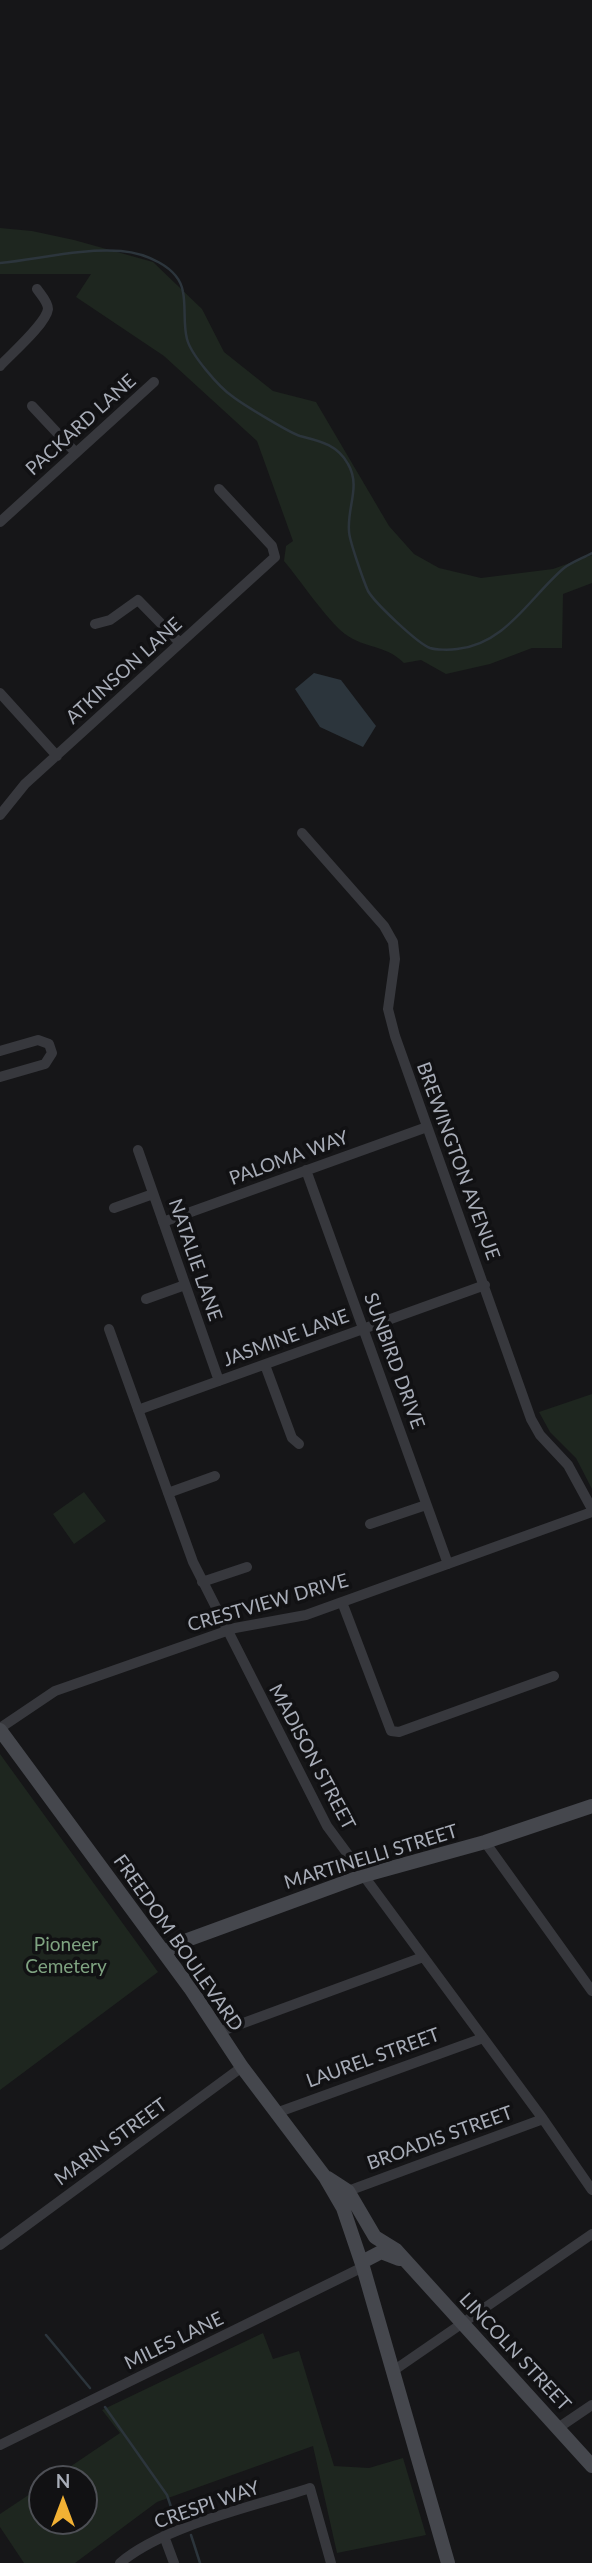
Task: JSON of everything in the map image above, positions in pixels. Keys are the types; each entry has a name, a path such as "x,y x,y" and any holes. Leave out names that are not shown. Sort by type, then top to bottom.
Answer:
{"main road":[{"name":"FREEDOM BOULEVARD","path":"0,1729 164,1952 242,2067 326,2177 343,2208 362,2264 448,2563"},
{"name":"MARTINELLI STREET","path":"164,1952 179,1943 362,1876 485,1842 592,1806"},
{"name":"FREEDOM BOULEVARD","path":"326,2177 348,2191 375,2237"},
{"name":"LINCOLN STREET","path":"375,2237 394,2247 592,2466"},
{"name":"LINCOLN STREET","path":"362,2264 383,2252 409,2265"}],"street":[{"path":"0,366 48,312 47,304 37,289"},
{"name":"PACKARD LANE","path":"0,522 154,382"},
{"path":"32,406 76,453"},
{"name":"ATKINSON LANE","path":"0,815 25,784 275,556 269,543 219,489"},
{"path":"95,624 110,620 138,600 180,643"},
{"path":"0,693 57,755"},
{"name":"BREWINGTON AVENUE","path":"302,833 384,926 393,942 395,959 388,1009 427,1128 531,1419 540,1435 568,1465 592,1511"},
{"path":"0,1051 38,1040 49,1044 52,1053 45,1064 0,1077"},
{"name":"PALOMA WAY","path":"163,1222 427,1128"},
{"name":"NATALIE LANE","path":"138,1150 219,1381"},
{"name":"SUNBIRD DRIVE","path":"306,1170 448,1564"},
{"path":"114,1208 153,1194"},
{"path":"146,1299 185,1285"},
{"name":"JASMINE LANE","path":"138,1410 485,1285"},
{"name":"MADISON STREET","path":"109,1329 202,1582 327,1826 543,2119 592,2190"},
{"path":"265,1365 292,1438 299,1444"},
{"path":"168,1493 215,1476"},
{"path":"370,1524 426,1505"},
{"name":"CRESTVIEW DRIVE","path":"0,1729 55,1691 226,1631 296,1617 342,1602 592,1511"},
{"path":"202,1582 247,1567"},
{"path":"342,1602 391,1731 399,1732 554,1676"},
{"path":"485,1842 592,1991"},
{"path":"219,2032 423,1957"},
{"name":"LAUREL STREET","path":"276,2113 483,2038"},
{"name":"MARIN STREET","path":"0,2245 242,2067"},
{"name":"BROADIS STREET","path":"348,2191 543,2119"},
{"path":"393,2371 592,2234"},
{"name":"MILES LANE","path":"0,2445 362,2264"},
{"path":"558,2428 592,2405"},
{"name":"CRESPI WAY","path":"120,2563 138,2548 164,2536 310,2488 330,2563"},
{"path":"164,2536 174,2563"}],"green space":[{"path":"0,228 32,231 74,240 153,262 202,309 224,352 273,391 316,402 389,526 414,554 439,568 481,578 553,569 592,555 592,583 563,594 562,648 532,648 490,664 446,674 421,660 404,663 382,649 345,634 322,610 284,561 286,546 293,541 257,441 164,356 76,297 91,274 0,274"},
{"path":"592,1394 592,1489 576,1458 550,1432 539,1412"},
{"path":"84,1492 106,1521 74,1544 53,1514"},
{"name":"Pioneer Cemetery","path":"0,1754 158,1972 0,2090"},
{"path":"263,2333 273,2359 299,2351 334,2466 369,2468 403,2458 426,2535 337,2553 313,2446 157,2502 75,2563 24,2563 0,2527 0,2514 28,2495 28,2535 98,2535 98,2465 73,2465 120,2433 102,2410"}],"shaded area":[{"path":"314,673 341,680 376,726 363,747 320,727 295,689"}],"waterway":[{"path":"0,263 106,250 140,255 168,268 175,275 183,292 186,333 190,346 226,392 295,434 327,444 344,457 352,472 354,489 349,522 350,536 368,591 397,622 430,648 457,649 490,638 516,618 564,568 592,553"},
{"path":"46,2335 90,2388"},
{"path":"105,2407 167,2495 172,2510 185,2525"},
{"path":"191,2535 200,2563"}]}
